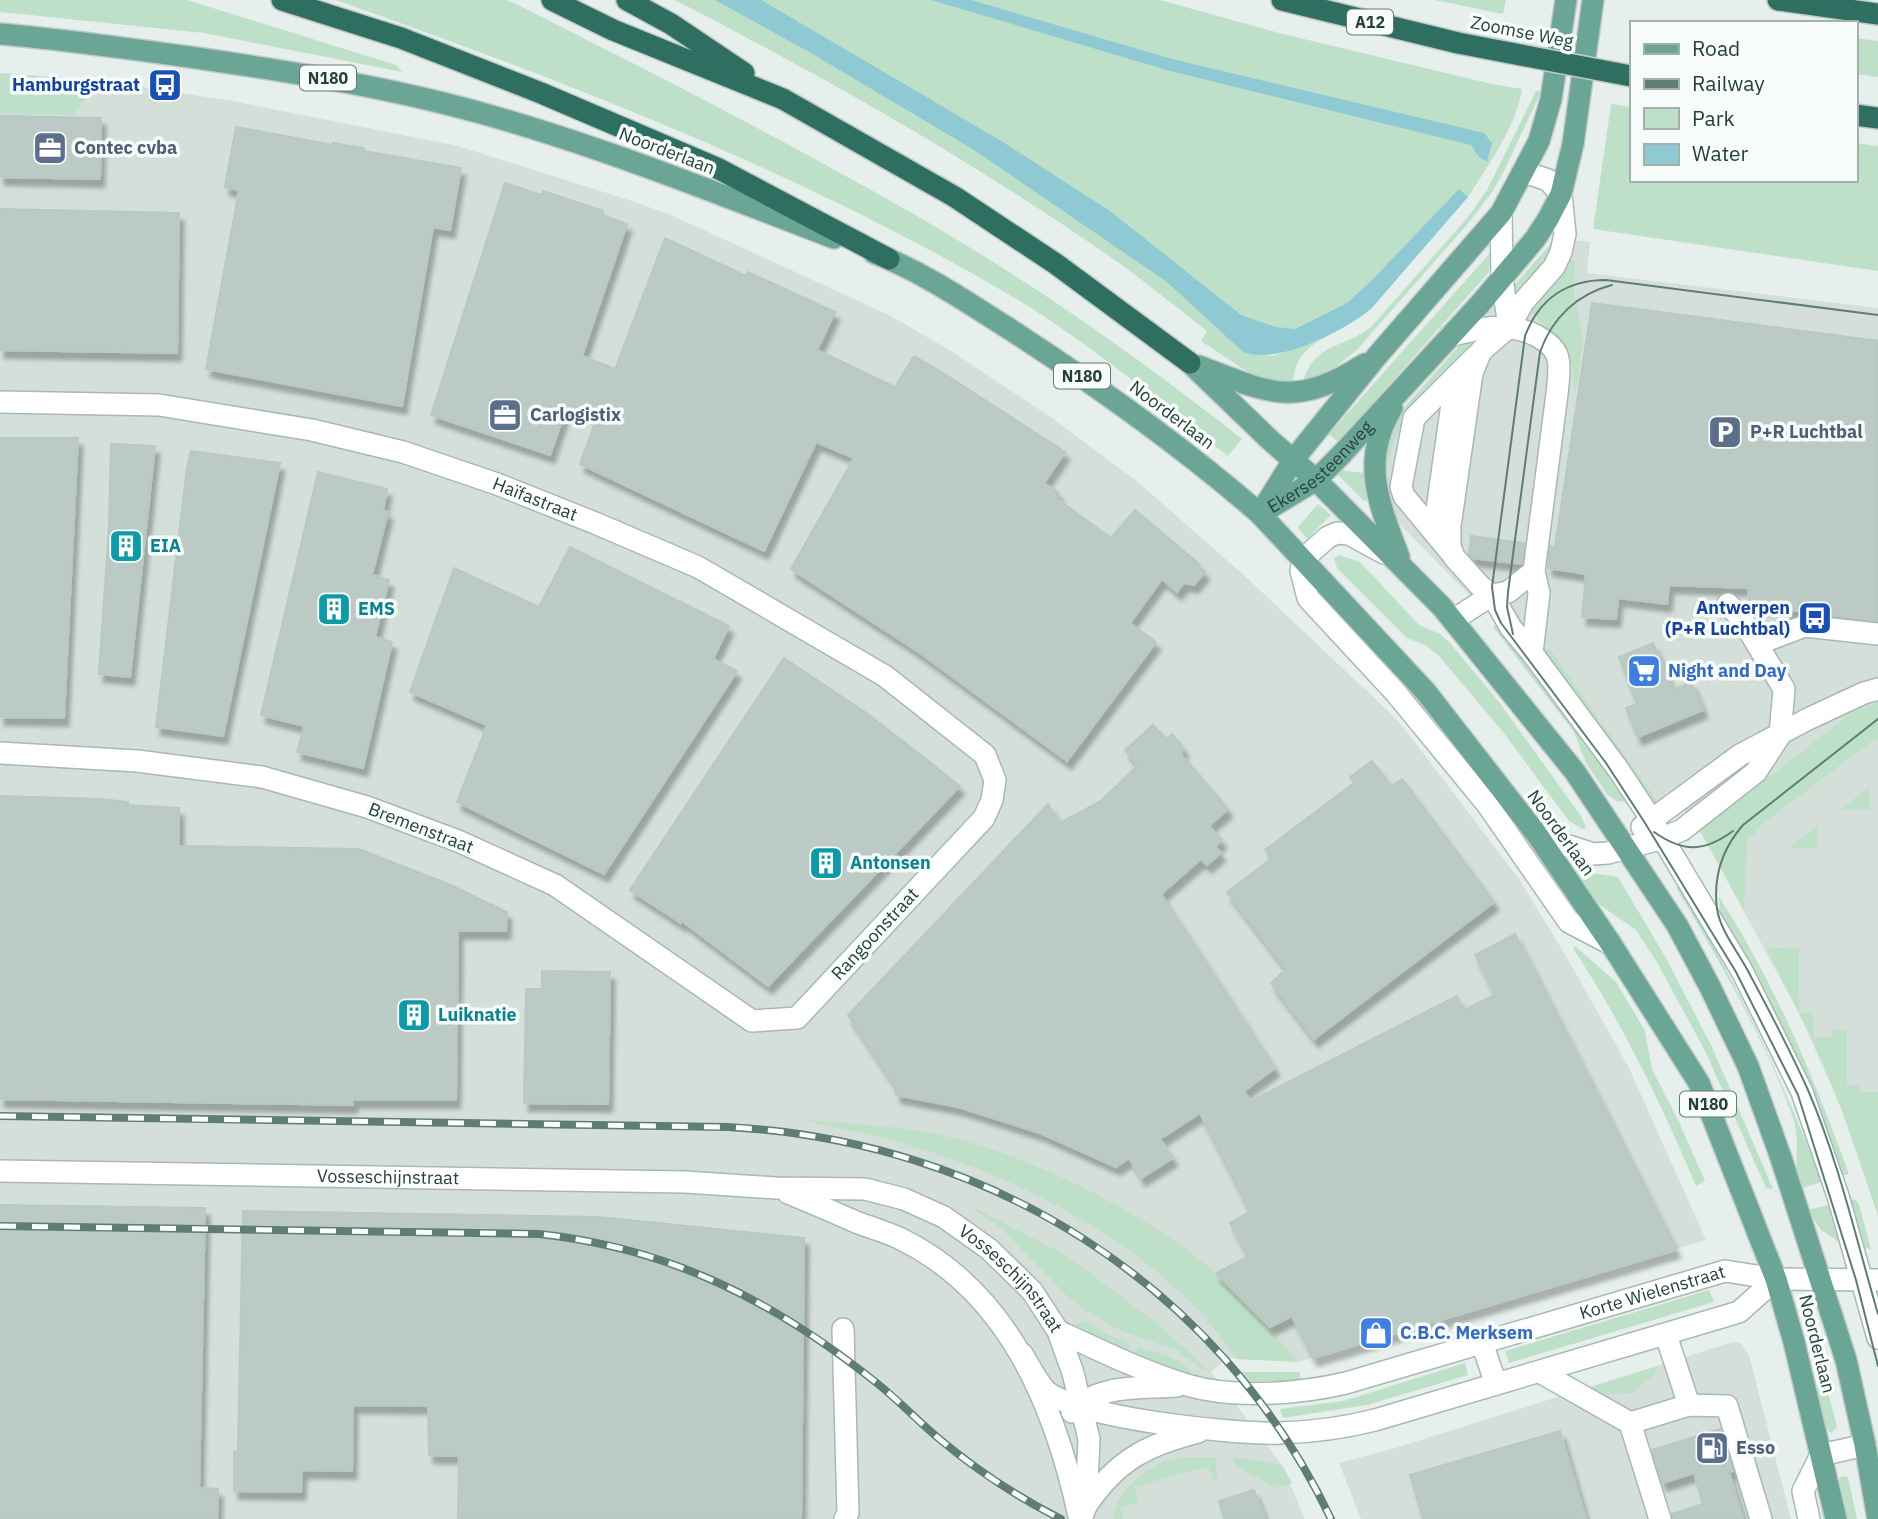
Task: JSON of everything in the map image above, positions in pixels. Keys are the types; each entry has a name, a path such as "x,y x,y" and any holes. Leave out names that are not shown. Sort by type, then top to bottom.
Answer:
{"highway":[{"path":"282,0 401,37 541,93 719,169 889,259"},
{"name":"Noorderlaan","path":"552,0 613,30 783,99 956,197 1056,264 1190,363"},
{"path":"627,0 670,24 783,99"},
{"name":"Zoomse Weg","path":"1282,0 1458,43 1630,76"},
{"path":"1778,0 1878,14"},
{"path":"1857,115 1878,118"}],"main road":[{"name":"Ekersesteenweg","path":"1260,514 1294,459 1377,356 1502,213 1539,141 1551,99 1566,0"},
{"name":"Ekersesteenweg","path":"1260,514 1316,480 1502,278 1548,219 1561,194 1573,144 1593,0"},
{"name":"Noorderlaan","path":"0,34 61,39 316,75 420,97 589,146 889,259 961,298 1089,380 1230,488 1260,514 1426,692 1538,836 1611,944 1699,1083 1776,1279 1836,1519"},
{"path":"1190,363 1259,389 1297,394 1329,385 1377,356"},
{"name":"Noorderlaan","path":"1190,363 1401,563 1453,620 1575,772 1677,925 1748,1066 1780,1158 1846,1360 1878,1519"},
{"path":"1401,563 1380,509 1374,467 1383,423 1405,386"}],"street":[{"path":"1524,172 1548,180 1561,194 1565,234 1561,253 1554,267 1524,301 1509,327 1414,418 1401,487 1404,496 1454,557 1480,586 1492,595 1511,628 1532,653 1651,819 1742,971 1802,1093 1870,1280 1878,1338"},
{"path":"1502,213 1502,278 1509,327"},
{"path":"1450,336 1474,330 1509,327 1527,331 1544,340 1556,353 1559,368 1558,394 1534,571 1539,593 1532,653"},
{"path":"1454,557 1450,546 1450,526 1472,373 1481,351"},
{"path":"1423,519 1443,388"},
{"name":"Haïfastraat","path":"0,402 159,405 238,417 312,430 403,452 497,484 698,567 795,622 885,676 959,733 985,755 995,780"},
{"path":"1401,563 1349,534 1337,533 1314,547 1303,559 1301,571 1308,598 1395,692 1487,804 1569,922 1611,944"},
{"path":"1453,620 1492,595 1507,592 1534,571"},
{"path":"1538,836 1593,854 1608,853 1663,838 1682,830 1756,772 1780,734 1784,689 1742,619 1728,604"},
{"path":"1757,644 1805,626 1878,635"},
{"path":"1625,848 1645,823 1740,755 1850,700 1878,689"},
{"name":"Bremenstraat","path":"0,753 137,761 262,777 367,807 458,841 555,885 752,1021 797,1018"},
{"name":"Rangoonstraat","path":"797,1018 984,818 992,800 995,780"},
{"name":"Vosseschijnstraat","path":"0,1171 671,1182 776,1188 865,1189 904,1199 944,1217 989,1249 1031,1291 1058,1331 1073,1373 1088,1439 1082,1515"},
{"name":"Vosseschijnstraat","path":"776,1188 902,1239 942,1265 978,1294 1022,1354 1050,1413 1082,1515"},
{"name":"Korte Wielenstraat","path":"1058,1331 1127,1364 1189,1385 1226,1392 1314,1390 1725,1271 1776,1279 1870,1280"},
{"path":"1022,1354 1045,1390 1079,1405 1121,1417 1218,1430 1282,1433 1345,1427 1739,1312 1776,1279"},
{"path":"843,1329 848,1513 845,1519"},
{"path":"1666,1335 1689,1405"},
{"path":"1482,1343 1496,1384"},
{"path":"1540,1372 1630,1423 1660,1519"},
{"name":"Korte Wielenstraat","path":"1079,1405 1099,1394 1133,1387 1189,1385"},
{"path":"1218,1430 1226,1392"},
{"path":"1058,1445 1067,1418 1079,1405"},
{"path":"1630,1423 1689,1405 1727,1406 1761,1519"},
{"path":"1082,1515 1099,1487 1132,1457 1166,1440 1218,1430"},
{"path":"1809,1519 1802,1491 1821,1455 1865,1445"}],"shaded area":[{"path":"0,73 105,81 232,101 458,146 629,200 671,215 889,315 951,351 1052,418 1138,482 1247,578 1404,728 1519,879 1566,956 1629,1068 1706,1240 1298,1362 1227,1358 1211,1372 1282,1465 1305,1519 0,1519"},
{"path":"1556,238 1590,242 1587,273 1878,308 1878,1215 1843,1112 1799,1013 1700,831 1669,791 1654,804 1545,652 1470,596 1401,525 1388,502 1383,459 1401,411"},
{"path":"1733,1342 1740,1343 1749,1355 1791,1519 1361,1519 1339,1463 1392,1449"}],"green space":[{"path":"0,0 187,0 396,65 402,72 204,33 0,12"},
{"path":"336,0 506,0 516,4 764,131 954,238 1080,320 1242,439 1228,456 1118,369 1033,309 924,247 842,205 760,166 591,95"},
{"path":"675,0 1160,0 1283,34 1522,89 1508,131 1468,197 1464,193 1362,302 1309,335 1215,325 1243,352 1272,356 1322,340 1301,357 1293,384 1255,377 1201,341 1207,331 1119,263 1012,191 846,92"},
{"path":"1435,0 1506,0 1503,14"},
{"path":"1857,38 1878,41 1878,77 1857,74"},
{"path":"0,73 100,81 73,115 0,114"},
{"path":"1536,91 1541,92 1503,173 1471,220 1356,351 1330,371 1303,381 1308,368 1323,352 1372,326 1468,217 1487,190"},
{"path":"1611,104 1630,107 1630,182 1857,182 1857,143 1878,146 1878,271 1593,229"},
{"path":"1556,238 1547,259 1517,291 1514,286"},
{"path":"1490,253 1489,272 1338,442 1329,434"},
{"path":"1569,260 1575,261 1574,292 1583,339 1576,391 1571,364 1561,344 1526,308"},
{"path":"1476,338 1424,394 1401,427 1390,459 1383,459 1384,448 1401,411 1461,344"},
{"path":"1339,467 1346,471 1364,473 1369,500 1364,501 1337,474"},
{"path":"1318,504 1331,515 1307,539 1298,527"},
{"path":"1340,555 1360,562 1419,625 1440,634 1450,643 1499,702 1581,816 1586,828 1582,829 1569,821 1503,732 1439,656 1425,645 1407,638 1337,568 1334,558"},
{"path":"1495,625 1584,737 1627,800 1616,801 1607,794 1586,763 1574,732 1493,627"},
{"path":"1360,636 1418,700 1471,767 1571,907 1567,910 1356,640"},
{"path":"1549,648 1657,801 1654,804 1545,651"},
{"path":"1878,702 1878,742 1875,739 1762,824 1747,842 1744,910 1700,831 1850,714"},
{"path":"1869,787 1870,810 1840,810"},
{"path":"1818,825 1818,848 1789,848"},
{"path":"1578,868 1585,872 1618,877 1667,960 1712,1047 1773,1189 1766,1188 1705,1051 1658,964 1636,930 1597,903 1575,870"},
{"path":"1677,882 1719,955 1756,1029 1790,1103 1822,1182 1799,1189 1795,1125 1781,1086 1740,1000 1677,889"},
{"path":"1719,897 1776,997 1822,1102 1849,1174 1842,1176 1802,1069 1720,911"},
{"path":"1575,946 1616,982 1645,1031 1652,1069 1705,1181 1696,1186 1640,1064 1573,948"},
{"path":"1766,948 1799,949 1799,1013 1813,1013 1814,1037 1832,1037 1833,1029 1847,1030 1847,1085 1860,1085 1860,1092 1878,1092 1878,1215 1826,1072"},
{"path":"798,1119 925,1132 961,1140 1039,1167 1078,1185 1153,1227 1215,1272 1248,1304 1298,1362 1237,1359 1208,1321 1148,1265 1115,1240 1042,1198 966,1164 928,1151 880,1137"},
{"path":"1850,1199 1859,1204 1871,1249 1864,1248"},
{"path":"967,1204 1064,1254 1154,1321 1211,1372 1202,1369 1178,1351 1121,1331 1083,1309 1003,1230"},
{"path":"1828,1205 1839,1242 1821,1230 1807,1210"},
{"path":"1709,1290 1714,1302 1509,1363 1505,1351"},
{"path":"1083,1320 1130,1344 1126,1354 1090,1337 1076,1325"},
{"path":"1138,1347 1182,1363 1192,1374 1134,1357"},
{"path":"1465,1363 1468,1375 1367,1405 1283,1418 1280,1409 1343,1401"},
{"path":"1658,1366 1654,1375 1632,1393 1596,1395 1586,1389"},
{"path":"1240,1372 1300,1372 1301,1381 1246,1381"},
{"path":"1826,1385 1837,1427 1831,1433 1825,1427 1814,1388"},
{"path":"1180,1457 1216,1457 1217,1480 1213,1481 1208,1466 1135,1487 1139,1502 1121,1508 1124,1519 1112,1519 1122,1496 1137,1478 1157,1465"},
{"path":"1233,1457 1282,1465 1292,1483 1276,1488 1234,1465"},
{"path":"1842,1476 1848,1477 1857,1519 1846,1519 1838,1481"}],"water":[{"path":"715,0 761,0 1003,142 1110,211 1241,315 1276,327 1295,329 1347,303 1459,189 1468,197 1371,309 1359,318 1327,336 1292,350 1258,355 1243,352 1167,282 974,150 811,53"},
{"path":"931,0 971,0 1172,59 1484,133 1492,143 1487,162 1479,157 1471,145 1170,71"}],"building":[{"name":"Contec cvba","path":"0,116 101,118 100,179 0,177"},
{"path":"236,127 364,148 364,151 461,168 450,230 433,227 402,406 206,369 239,190 225,187"},
{"path":"505,183 541,195 543,191 603,211 602,215 627,224 582,356 615,369 665,238 746,276 748,272 835,312 817,350 895,387 914,356 943,373 1065,452 1044,483 1059,493 1056,498 1111,538 1135,510 1199,564 1197,565 1205,572 1194,585 1184,583 1177,592 1162,579 1130,623 1156,642 1067,761 920,653 791,569 854,458 816,442 764,551 580,464 597,417 567,406 550,455 431,415"},
{"path":"0,209 179,213 177,353 0,350"},
{"name":"P+R Luchtbal","path":"1592,303 1878,341 1878,621 1749,605 1748,588 1669,585 1667,604 1618,598 1616,619 1582,617 1586,574 1548,568 1550,546 1555,547"},
{"path":"0,438 78,438 64,718 0,717"},
{"name":"EIA","path":"111,444 155,446 130,677 99,674 109,526"},
{"path":"191,451 280,463 223,736 156,727"},
{"name":"EMS","path":"318,472 387,489 383,511 388,512 372,575 389,580 375,637 392,642 363,768 297,752 304,726 261,715"},
{"path":"1471,536 1524,543 1522,564 1472,558 1469,554"},
{"path":"570,547 729,626 713,659 737,671 604,874 457,802 487,725 410,692 454,568 539,607"},
{"path":"1653,643 1673,690 1691,682 1703,710 1638,737 1626,708 1637,704 1619,657"},
{"path":"784,658 868,714 960,786 768,986 682,921 681,923 630,890"},
{"path":"1153,725 1166,739 1172,734 1184,749 1180,753 1228,809 1209,826 1222,840 1215,847 1221,853 1207,865 1201,859 1161,894 1275,1068 1244,1091 1251,1101 1457,996 1464,1010 1495,995 1475,955 1515,934 1676,1250 1313,1358 1292,1316 1270,1327 1216,1273 1248,1257 1230,1223 1250,1212 1200,1113 1160,1139 1173,1158 1141,1178 1129,1158 1116,1167 1040,1133 958,1107 896,1095 896,1087 848,1015 1048,804 1060,823 1101,801 1138,765 1125,750"},
{"path":"1372,761 1391,786 1402,779 1494,902 1314,1039 1271,983 1286,969 1227,892 1271,859 1265,850 1354,783 1350,777"},
{"path":"0,796 99,799 128,802 128,805 179,808 179,846 359,849 453,886 507,912 506,931 458,931 456,1100 353,1100 353,1105 0,1099"},
{"path":"542,971 610,972 608,1104 524,1103 526,989 542,989"},
{"path":"0,1205 205,1208 199,1488 218,1489 217,1519 0,1519"},
{"path":"243,1211 599,1217 804,1238 801,1519 458,1519 459,1456 429,1455 428,1406 353,1405 352,1471 302,1470 301,1492 234,1491 234,1452 238,1451"},
{"path":"1720,1429 1733,1471 1729,1472 1743,1519 1673,1519 1672,1514 1703,1504 1694,1473 1662,1483 1652,1450"},
{"path":"1560,1431 1586,1519 1423,1519 1410,1475"},
{"path":"1254,1490 1265,1519 1224,1519 1219,1501"}],"tram line":[{"path":"1878,315 1606,280 1579,284 1556,294 1538,312 1525,336 1492,587 1495,610 1501,623 1606,763 1645,823 1736,972 1798,1095 1856,1280 1878,1366"},
{"path":"1513,634 1507,607 1508,592 1540,352 1551,328 1567,309 1588,294 1612,285"},
{"path":"1878,719 1743,825 1724,854 1716,886 1717,909 1722,925 1779,1030 1819,1117 1838,1173 1878,1314"},
{"path":"1654,832 1675,844 1694,847 1713,843 1733,831"}],"railway":[{"path":"0,1116 727,1127 823,1138 915,1160 1002,1194 1084,1239 1159,1294 1225,1360 1283,1435 1331,1519"},
{"path":"0,1226 539,1234 587,1241 633,1252 720,1284 801,1328 878,1384 966,1460 1012,1492 1061,1519"}],"place":[{"name":"Hamburgstraat","path":"165,85"},
{"name":"Contec cvba","path":"50,148"},
{"name":"Carlogistix","path":"505,415"},
{"name":"P+R Luchtbal","path":"1725,432"},
{"name":"EIA","path":"126,546"},
{"name":"EMS","path":"334,609"},
{"name":"Antwerpen (P+R Luchtbal)","path":"1815,618"},
{"name":"Night and Day","path":"1644,671"},
{"name":"Antonsen","path":"826,863"},
{"name":"Luiknatie","path":"414,1015"},
{"name":"C.B.C. Merksem","path":"1376,1333"},
{"name":"Esso","path":"1712,1448"}]}
